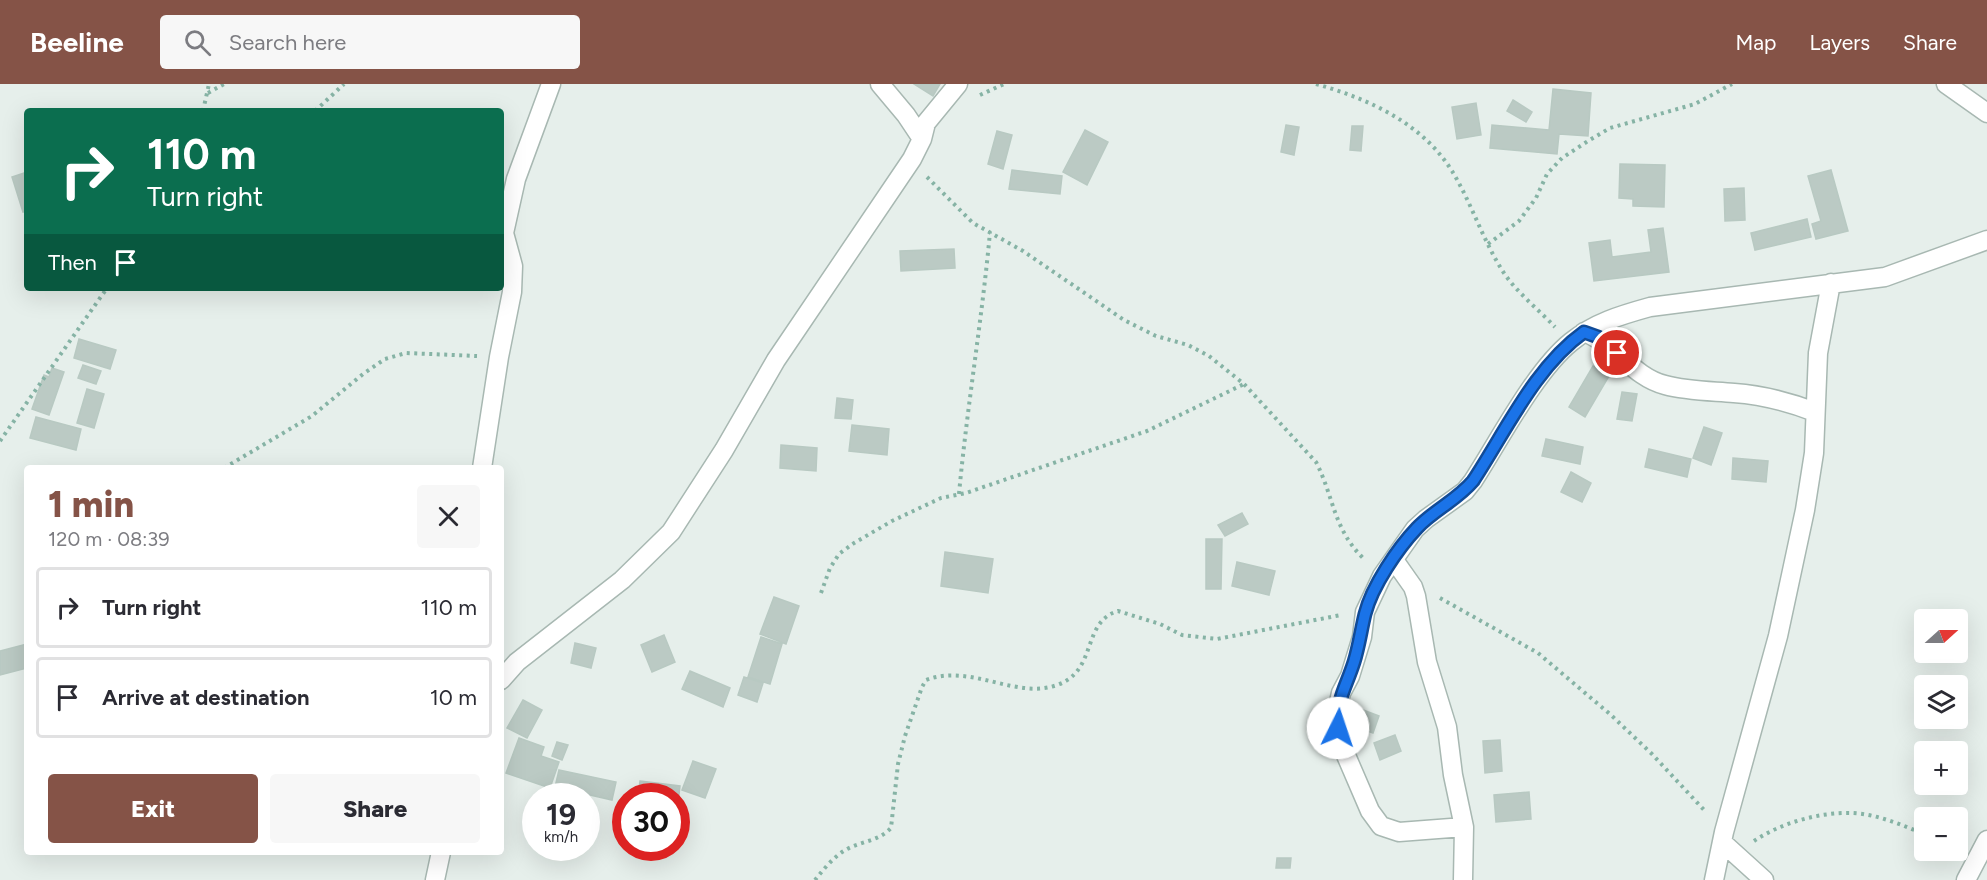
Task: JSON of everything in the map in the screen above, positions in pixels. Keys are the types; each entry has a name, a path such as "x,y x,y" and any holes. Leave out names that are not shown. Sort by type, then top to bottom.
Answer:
{"street":[{"path":"482,465 499,357 512,292 513,266 504,233 516,179 551,84"},
{"path":"880,84 906,115 922,140"},
{"path":"504,677 517,662 622,580 671,532 724,450 776,360 912,159 922,140 926,123 958,84"},
{"path":"1946,84 1987,113"},
{"path":"1464,827 1399,832 1381,826 1370,811 1357,785 1338,728 1337,711 1341,693 1350,676 1362,637 1365,612 1382,576 1425,519 1465,491 1473,481 1552,360 1577,338 1613,317 1650,307 1885,277 1987,240"},
{"path":"1714,880 1727,843 1795,561 1814,453 1818,353 1831,283"},
{"path":"1577,338 1598,337 1649,380 1666,386 1770,398 1815,412"},
{"path":"1394,560 1414,591 1427,662 1447,727 1451,765 1464,827 1462,880"},
{"path":"1966,880 1987,840"},
{"path":"1727,843 1764,880"},
{"path":"435,880 440,855"}],"path":[{"path":"204,108 209,84"},
{"path":"207,93 224,84"},
{"path":"318,108 344,84"},
{"path":"1316,84 1354,95 1395,117 1431,142 1452,172 1503,271 1577,338"},
{"path":"1488,244 1520,221 1536,198 1547,174 1562,158 1610,128 1695,104 1732,84"},
{"path":"912,159 944,197 973,223 1023,251 1124,320 1156,336 1188,345 1209,356 1244,384 1316,462 1324,477 1335,517 1356,552 1382,576"},
{"path":"959,494 968,410 983,308 990,232"},
{"path":"0,441 105,291"},
{"path":"229,465 312,416 363,374 386,359 406,353 499,357"},
{"path":"821,593 830,568 839,554 892,521 941,498 1147,431 1244,384"},
{"path":"1414,591 1447,600 1538,653 1611,715 1652,754 1727,843 1798,820 1851,813 1890,820 1914,830"},
{"path":"815,880 846,849 879,838 891,828 898,764 905,736 926,680 957,674 1021,687 1040,689 1058,685 1080,670 1096,628 1104,618 1118,611 1160,624 1182,634 1217,639 1238,633 1365,612"}],"building":[{"path":"914,84 940,84 933,96"},
{"path":"1553,89 1591,93 1588,136 1559,134 1557,154 1490,148 1492,125 1549,130"},
{"path":"1513,100 1532,112 1526,122 1507,111"},
{"path":"1476,103 1481,135 1457,139 1452,107"},
{"path":"1286,125 1299,127 1294,155 1281,152"},
{"path":"1352,126 1363,126 1361,151 1350,150"},
{"path":"1085,130 1108,142 1087,185 1063,172"},
{"path":"997,131 1012,135 1003,169 988,164"},
{"path":"1620,164 1665,165 1664,207 1633,206 1633,199 1619,198"},
{"path":"1012,170 1062,176 1060,194 1009,189"},
{"path":"1831,170 1848,231 1816,239 1812,224 1821,221 1808,176"},
{"path":"24,173 24,212 23,212 12,177"},
{"path":"1744,188 1745,220 1725,221 1724,189"},
{"path":"1807,219 1811,237 1755,250 1751,233"},
{"path":"1663,228 1669,272 1594,281 1589,243 1610,240 1612,257 1651,252 1648,230"},
{"path":"954,249 955,268 901,271 900,251"},
{"path":"79,339 116,350 110,369 74,358"},
{"path":"83,365 101,371 96,384 78,378"},
{"path":"1593,366 1609,376 1585,417 1569,407"},
{"path":"52,368 64,372 49,415 32,409 44,375 49,377"},
{"path":"87,389 104,394 94,428 77,423"},
{"path":"1622,392 1637,394 1632,421 1617,419"},
{"path":"837,398 853,400 851,419 835,418"},
{"path":"36,417 81,429 76,450 30,438"},
{"path":"852,425 889,429 887,455 849,451"},
{"path":"1704,427 1722,433 1711,465 1693,458"},
{"path":"1546,439 1583,447 1580,464 1542,456"},
{"path":"781,445 817,448 816,471 780,468"},
{"path":"1649,449 1691,459 1687,477 1645,467"},
{"path":"1733,458 1768,461 1766,482 1732,479"},
{"path":"1571,472 1591,483 1582,502 1561,492"},
{"path":"1242,513 1248,524 1225,536 1218,525"},
{"path":"1206,539 1222,539 1221,589 1206,589"},
{"path":"945,552 993,559 988,593 941,586"},
{"path":"1237,562 1275,571 1269,595 1232,586"},
{"path":"774,597 799,606 786,644 760,634"},
{"path":"664,635 675,662 652,672 641,645"},
{"path":"761,637 782,644 770,684 748,677"},
{"path":"575,643 596,648 591,668 571,663"},
{"path":"24,645 24,669 0,675 0,651"},
{"path":"690,671 730,688 723,707 682,689"},
{"path":"744,677 763,683 757,702 738,695"},
{"path":"523,700 542,710 527,738 507,728"},
{"path":"1350,705 1379,716 1373,733 1344,722"},
{"path":"1395,735 1401,751 1380,760 1374,743"},
{"path":"519,738 544,747 541,756 559,762 552,783 535,783 506,773"},
{"path":"1500,740 1502,771 1485,773 1483,741"},
{"path":"557,742 568,745 562,760 552,756"},
{"path":"693,761 716,769 705,798 690,793 690,783 685,783"},
{"path":"559,770 616,782 612,783 612,800 600,797 600,783 556,783"},
{"path":"1529,792 1531,819 1496,822 1494,795"},
{"path":"1277,858 1291,858 1290,868 1276,868"}],"route":[{"path":"1338,728 1337,711 1341,693 1350,676 1362,637 1365,612 1382,576 1415,530 1425,519 1465,491 1552,360 1570,343 1584,332 1598,337 1617,353"}]}
